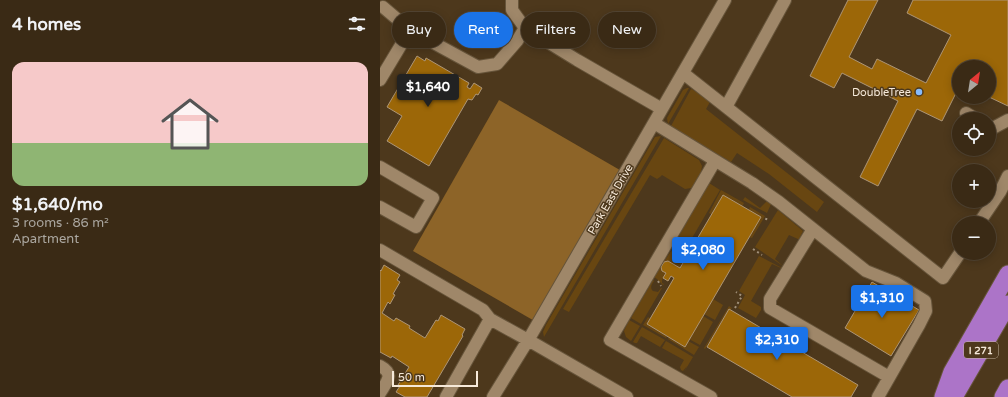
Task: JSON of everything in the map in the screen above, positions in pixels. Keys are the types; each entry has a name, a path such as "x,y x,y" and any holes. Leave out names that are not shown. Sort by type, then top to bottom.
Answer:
{"highway":[{"path":"943,397 952,372 1008,274"},
{"name":"I 271","path":"954,397 1008,304"},
{"path":"1003,397 1008,388"}],"street":[{"path":"512,0 512,10 521,22"},
{"name":"Park East Drive","path":"493,397 528,340 725,0"},
{"path":"726,107 785,0"},
{"path":"383,6 392,14"},
{"path":"443,48 478,67 497,64 517,42 521,35"},
{"path":"380,80 399,48"},
{"path":"558,48 662,109"},
{"path":"683,73 944,278 956,260"},
{"path":"996,126 1008,120"},
{"path":"654,123 752,183 866,271 896,284 924,301 926,311 919,326 878,397"},
{"path":"711,397 610,340 715,161"},
{"path":"380,167 433,198 416,227 380,207"},
{"path":"984,216 1000,192 1008,176"},
{"path":"813,229 770,299 770,308 889,377"},
{"path":"380,250 483,310 490,319 627,397"},
{"path":"446,397 490,319"},
{"path":"380,366 387,370 389,374 380,393"}],"path":[{"path":"766,220 768,216"},
{"path":"753,249 762,255"},
{"path":"658,281 661,286"},
{"path":"735,308 742,296 736,292"}],"shaded area":[{"path":"689,88 668,124 667,118 683,90"},
{"path":"691,89 710,102 706,109 824,202 817,212 769,174 737,153 731,162 672,127 671,126"},
{"path":"499,100 625,173 538,323 413,251"},
{"path":"661,136 544,337 543,332 546,325 655,137"},
{"path":"664,138 699,160 702,166 701,172 693,186 685,189 662,175 657,179 650,175 569,312 563,309"},
{"path":"709,183 720,190 685,250 683,251 684,246 679,243 676,243 672,248"},
{"path":"721,190 744,203 742,207 712,215 709,213"},
{"path":"745,197 760,208 768,201 771,204 767,213 743,200"},
{"path":"750,207 765,216 752,238 749,237"},
{"path":"778,210 803,231 799,239 789,235 775,259 783,266 755,247"},
{"path":"688,249 691,250 680,268 664,262 671,251 685,255"},
{"path":"759,256 782,268 772,264 751,301 761,307 761,310 756,318 738,308 745,295 739,291"},
{"path":"660,267 662,271 666,273 662,280 663,285 654,277"},
{"path":"653,280 654,281 651,288 653,291 658,292 662,288 641,324 631,318"},
{"path":"713,299 723,305 715,320 704,314"},
{"path":"729,306 732,308 730,310 729,309 705,349 704,348"},
{"path":"703,316 713,322 700,345 689,339"},
{"path":"648,317 651,319 648,324 667,336 666,338 643,325"},
{"path":"629,320 640,326 631,341 626,337 624,331"},
{"path":"642,327 665,340 660,347 641,336 637,343 633,342"},
{"path":"669,337 688,341 699,347 694,355 668,339"},
{"path":"666,341 693,357 684,372 687,366 683,371 680,367 684,360 662,348"}],"building":[{"name":"DoubleTree","path":"848,0 878,0 849,57 872,69 877,59 926,83 951,35 907,13 913,0 1008,0 1008,106 996,100 996,60 952,60 952,101 942,121 917,109 878,186 860,177 898,101 842,73 834,88 810,76"},
{"path":"417,56 425,61 426,58 469,83 467,87 470,89 474,83 482,88 478,95 476,94 472,100 468,99 429,166 387,141 402,116 387,107"},
{"path":"723,195 761,217 685,347 647,324 674,278 671,276 668,281 663,278 666,273 662,271 661,267 664,262 668,261 680,268"},
{"path":"384,265 400,275 397,280 400,282 393,294 395,295 390,304 388,302 382,313 394,321 396,318 410,326 409,328 425,338 436,320 438,321 441,315 465,329 462,335 463,336 427,397 405,397 396,392 400,386 398,385 409,367 392,356 391,358 380,352 380,270 381,271"},
{"path":"872,282 919,310 891,356 845,328"},
{"path":"729,309 858,385 851,397 792,397 707,347"}],"place":[{"name":"DoubleTree","path":"919,92"}]}
